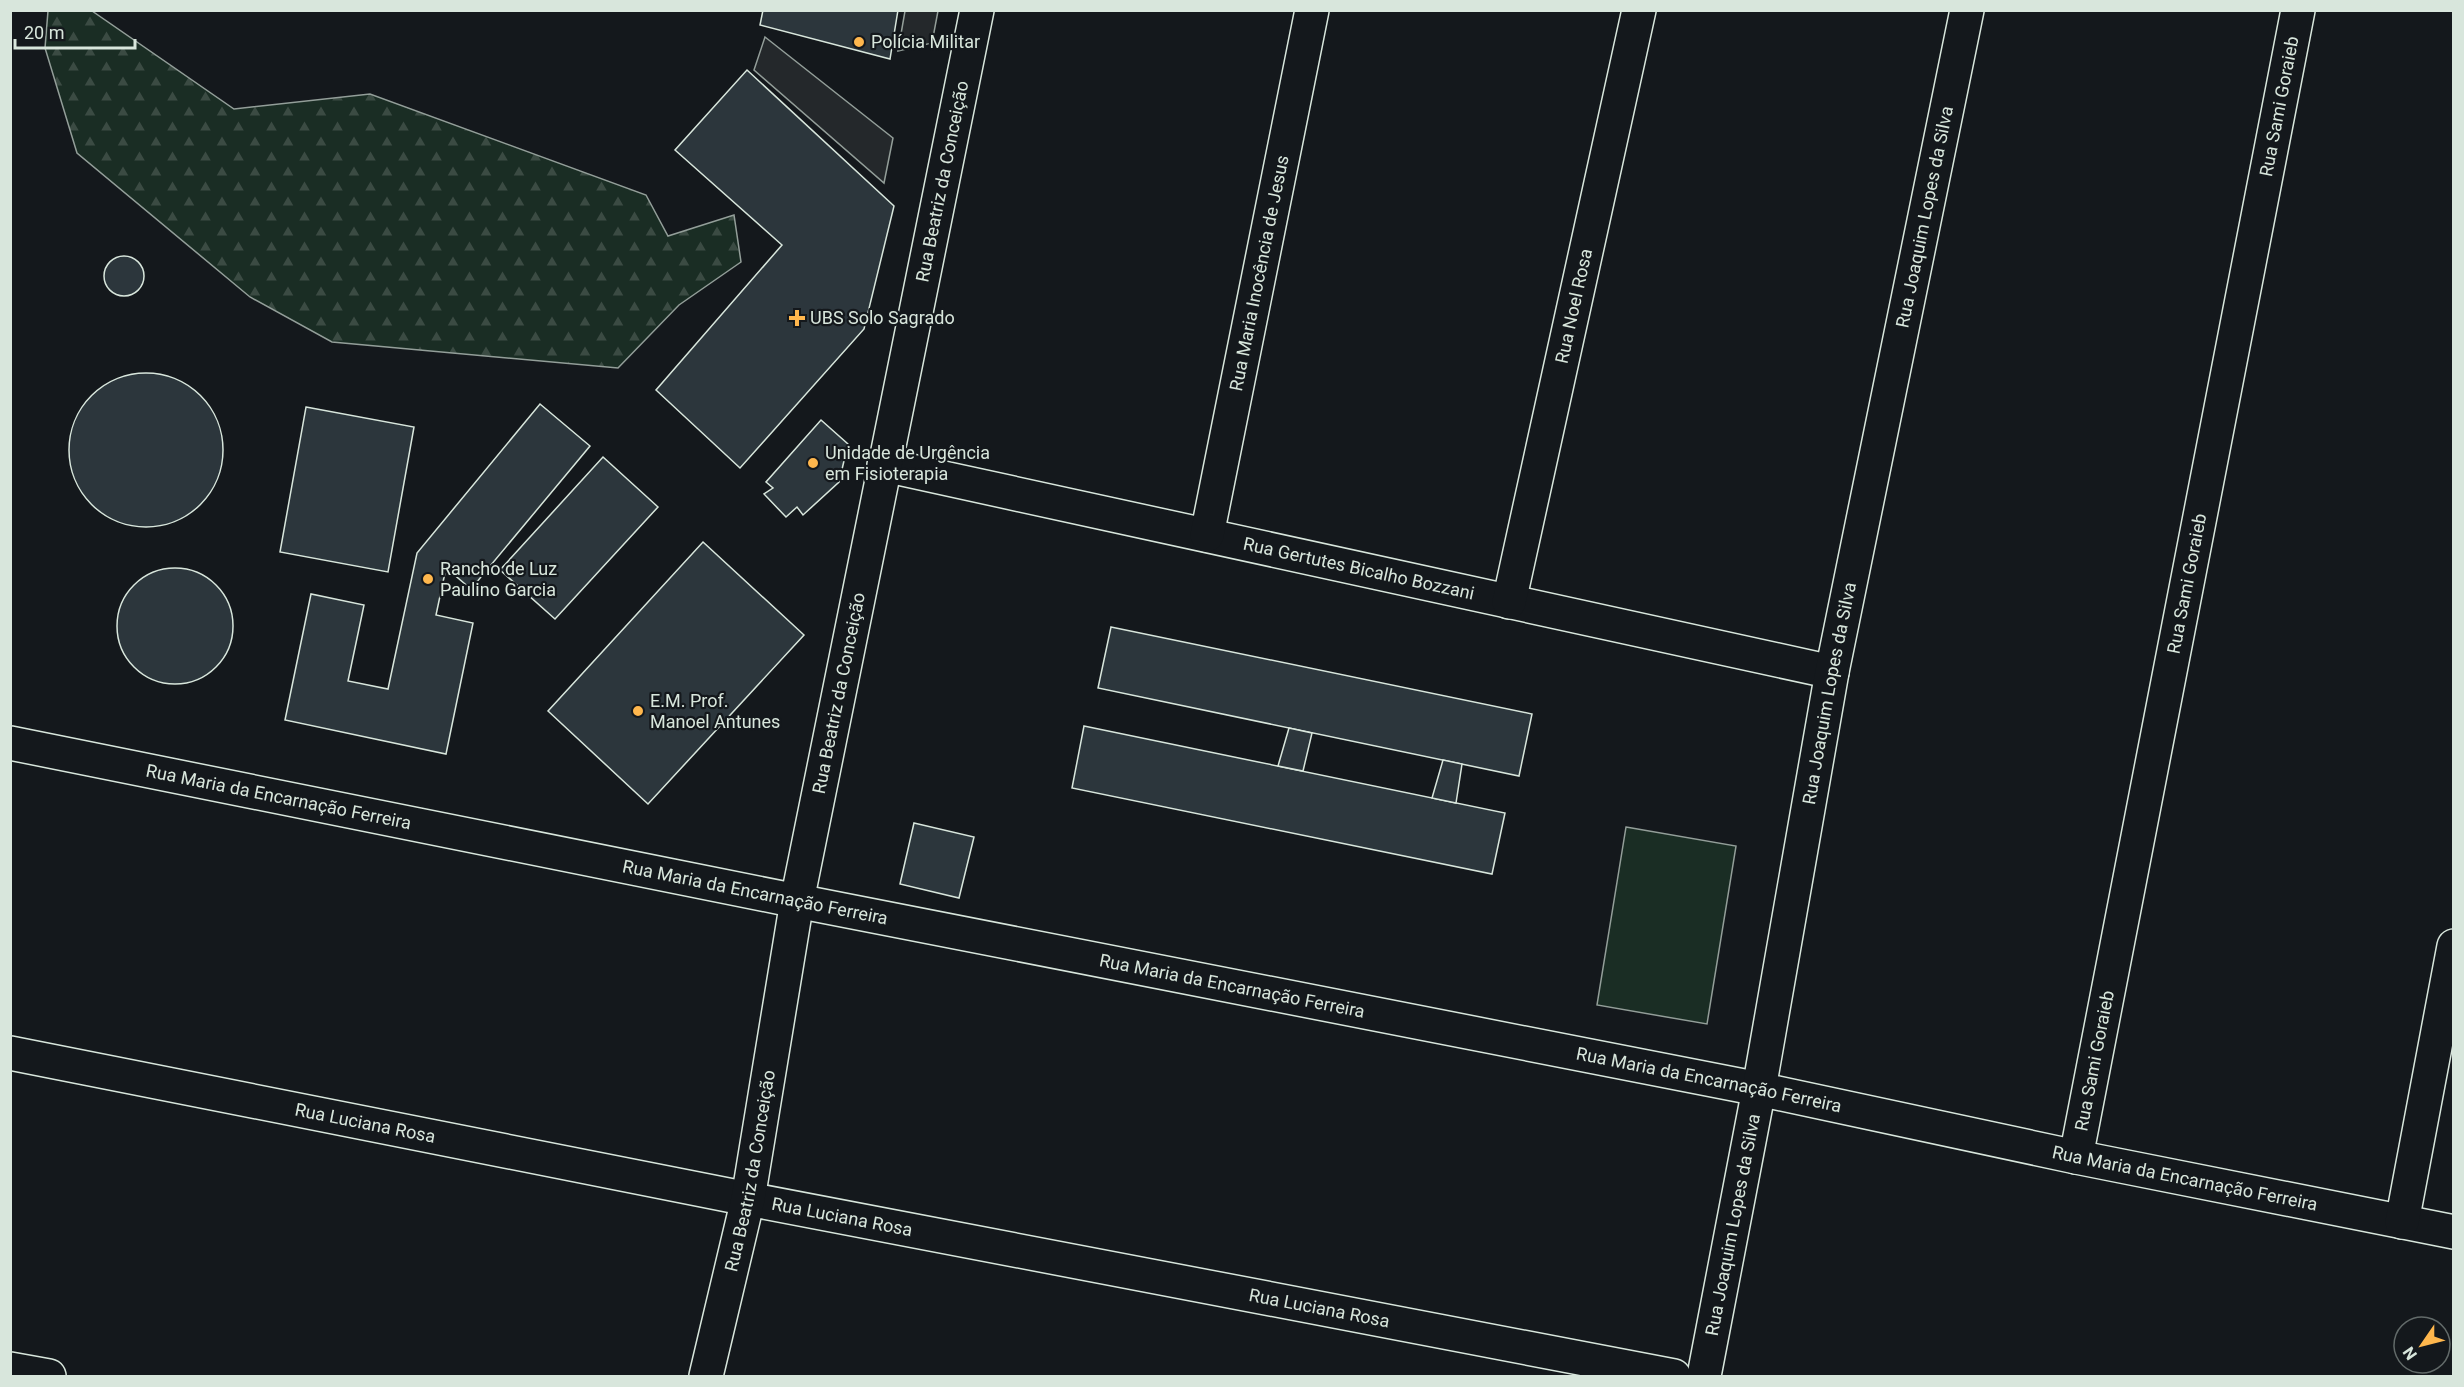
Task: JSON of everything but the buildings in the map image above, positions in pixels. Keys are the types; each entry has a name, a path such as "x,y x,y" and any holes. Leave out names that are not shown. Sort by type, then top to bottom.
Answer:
{"street":[{"name":"Rua Beatriz da Conceição","path":"706,1377 748,1199 797,901 977,10"},
{"name":"Rua Maria Inocência de Jesus","path":"1207,535 1312,10"},
{"name":"Rua Noel Rosa","path":"1509,602 1639,10"},
{"name":"Rua Joaquim Lopes da Silva","path":"1704,1377 1759,1089 1833,672 1967,10"},
{"name":"Rua Sami Goraieb","path":"2076,1157 2298,10"},
{"name":"Rua Gertutes Bicalho Bozzani","path":"884,465 1833,672"},
{"name":"Rua Maria da Encarnação Ferreira","path":"10,743 797,901 1759,1089 2076,1157 2454,1232"},
{"path":"2402,1222 2454,946"},
{"name":"Rua Luciana Rosa","path":"10,1053 748,1199 1674,1377"},
{"path":"10,1369 49,1377"}],"green space":[{"path":"48,11 92,11 234,109 370,94 646,195 668,236 734,215 741,262 679,305 618,368 332,342 250,297 77,153 45,48"},
{"path":"1626,827 1736,846 1707,1024 1597,1005"}],"shaded area":[{"path":"905,11 938,11 932,43 898,51"},
{"path":"765,37 893,138 884,183 754,70"}],"place":[{"name":"Polícia Militar","path":"859,42"},
{"name":"UBS Solo Sagrado","path":"797,318"},
{"name":"Unidade de Urgência em Fisioterapia","path":"813,463"},
{"name":"Rancho de Luz Paulino Garcia","path":"428,579"},
{"name":"E.M. Prof. Manoel Antunes","path":"638,711"}]}
